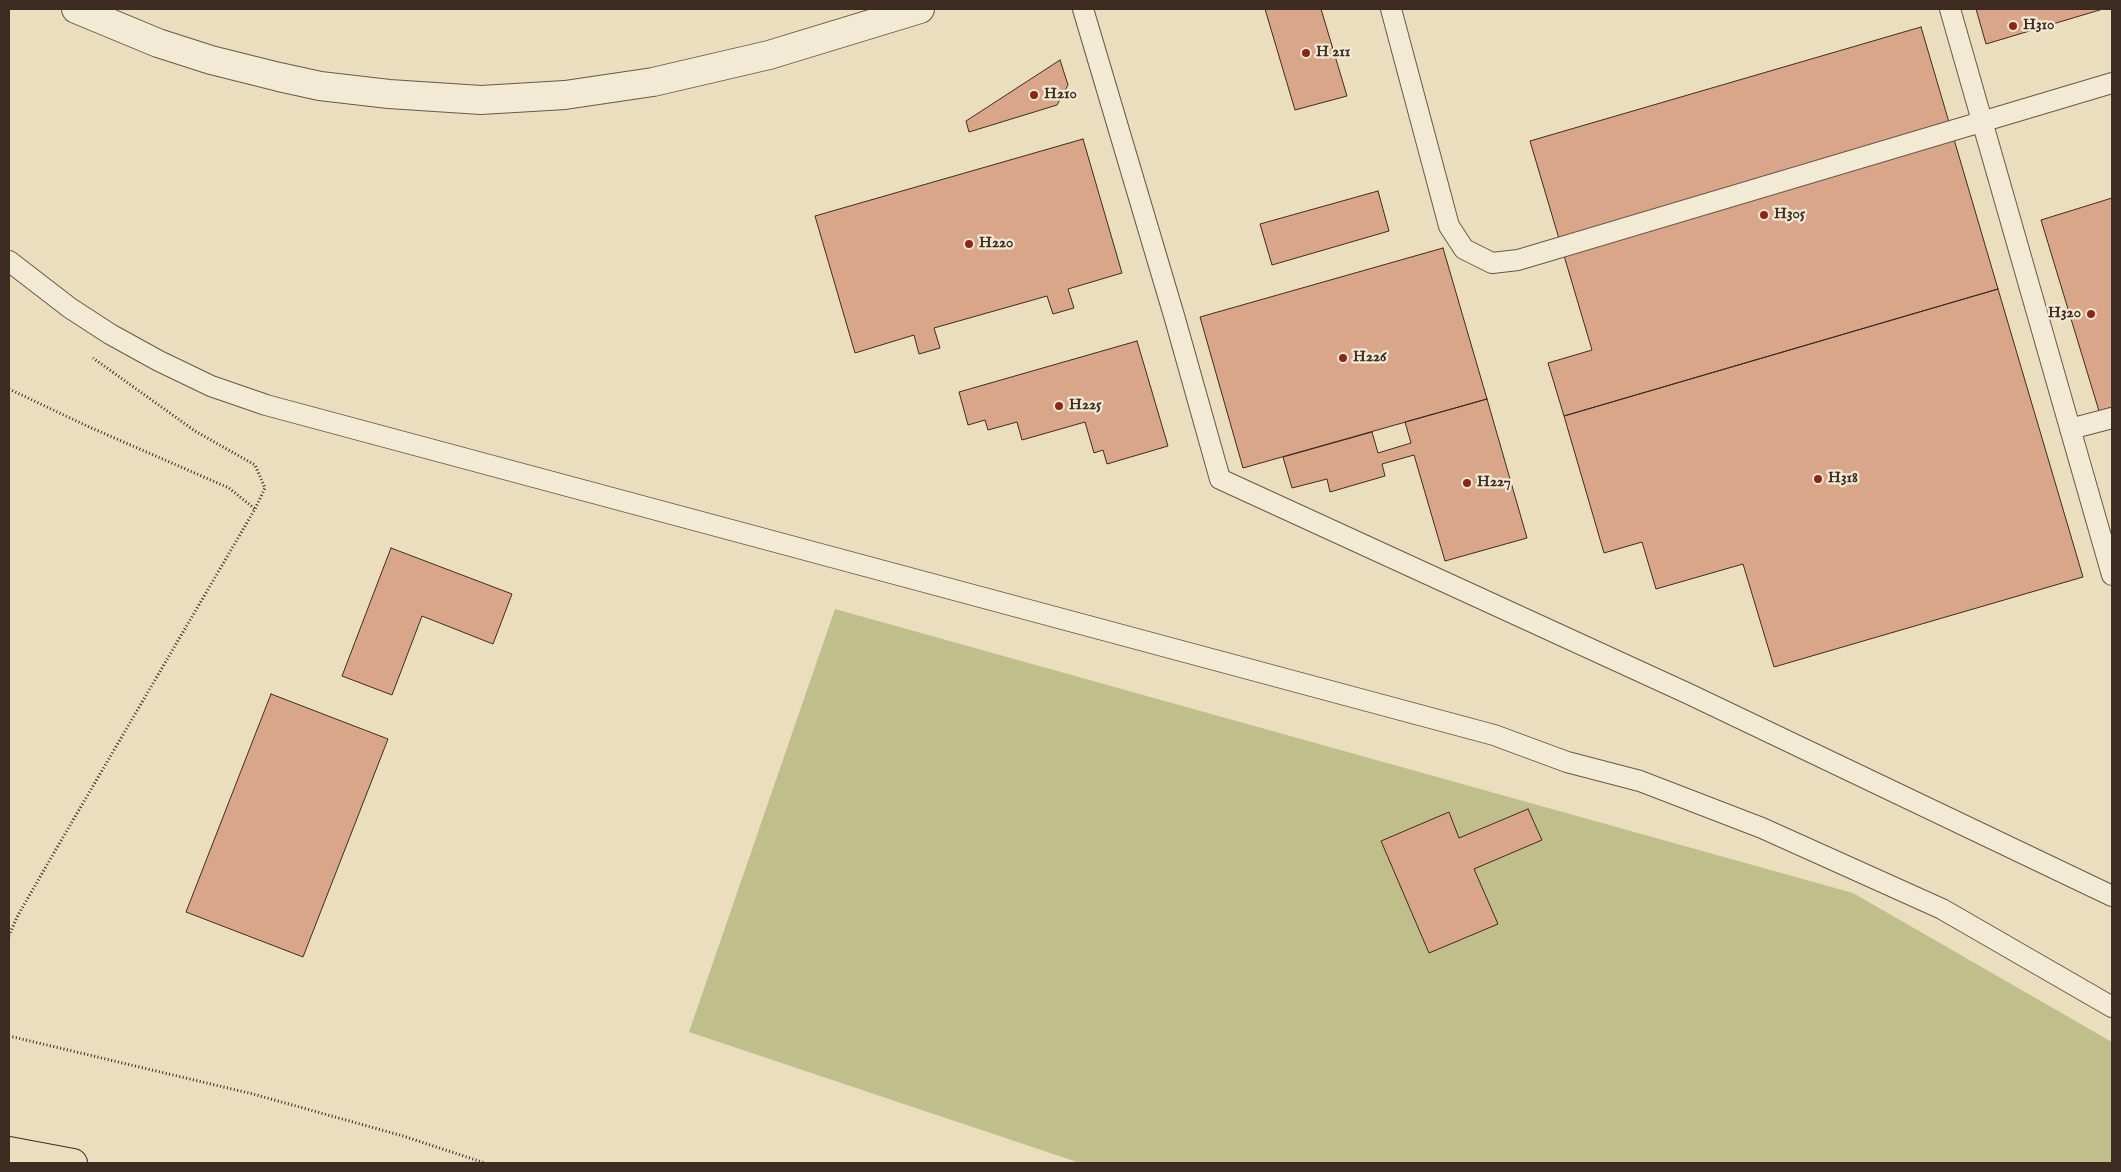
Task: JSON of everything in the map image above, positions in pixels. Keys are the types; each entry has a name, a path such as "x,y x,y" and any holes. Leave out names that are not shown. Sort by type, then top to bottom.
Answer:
{"highway":[{"path":"9,1151 73,1163"}],"street":[{"path":"76,9 158,43 210,60 279,77 320,86 389,94 480,100 565,96 653,82 769,55 920,9"}],"lane":[{"path":"1083,9 1176,319 1220,479 1689,694 2112,896"},
{"path":"1391,9 1449,226 1464,249 1492,263 1518,260 2112,83"},
{"path":"1950,9 2112,575"},
{"path":"9,261 70,308 159,362 211,386 266,405 1484,732 1567,762 1640,781 1762,828 1942,909 2112,1006"},
{"path":"2070,429 2112,418"}],"path":[{"path":"9,936 17,917 255,509 265,488 255,465 195,431 89,355"},
{"path":"9,389 87,426 229,488 255,509"},
{"path":"9,1036 254,1094 403,1136 485,1163"}],"shaded area":[{"path":"835,609 1853,893 2112,1042 2112,1163 1080,1163 689,1032"}],"building":[{"name":"H 211","path":"1265,9 1321,9 1347,96 1295,110"},
{"name":"H310","path":"1976,9 2103,9 1986,44"},
{"name":"H305","path":"1921,27 1998,289 1564,416 1548,363 1592,350 1530,141"},
{"name":"H210","path":"1060,60 1068,85 1057,105 969,132 966,121"},
{"name":"H220","path":"1083,139 1122,273 1068,289 1074,308 1053,314 1047,296 934,328 940,348 919,354 914,335 855,353 815,216"},
{"path":"1378,191 1389,231 1272,265 1260,224"},
{"name":"H320","path":"2112,198 2112,407 2099,411 2041,220"},
{"name":"H226","path":"1443,248 1487,399 1243,468 1200,317"},
{"name":"H318","path":"1998,289 2083,577 1774,667 1743,564 1656,589 1642,542 1604,553 1564,416"},
{"name":"H225","path":"1137,341 1168,446 1107,464 1103,450 1094,453 1085,422 1022,440 1017,422 988,430 985,420 968,425 959,392"},
{"name":"H227","path":"1487,399 1527,538 1445,561 1414,455 1382,464 1385,476 1330,492 1327,479 1292,488 1283,457 1372,432 1378,453 1411,443 1405,422"},
{"path":"391,548 512,594 493,644 422,616 392,695 342,676"},
{"path":"271,694 388,739 303,957 186,912"},
{"path":"1528,809 1542,840 1474,869 1498,924 1429,953 1381,841 1449,812 1459,838"}],"place":[{"name":"H310","path":"2013,26"},
{"name":"H 211","path":"1306,53"},
{"name":"H210","path":"1034,95"},
{"name":"H305","path":"1764,215"},
{"name":"H220","path":"969,244"},
{"name":"H320","path":"2091,314"},
{"name":"H226","path":"1343,358"},
{"name":"H225","path":"1059,406"},
{"name":"H318","path":"1818,479"},
{"name":"H227","path":"1467,483"}]}
